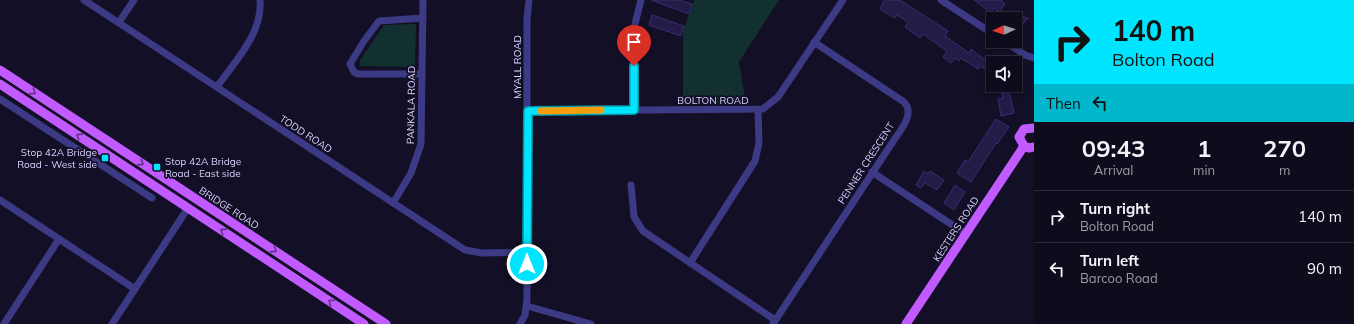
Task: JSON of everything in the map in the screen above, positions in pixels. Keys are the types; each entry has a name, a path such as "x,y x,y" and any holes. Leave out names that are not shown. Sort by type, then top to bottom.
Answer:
{"main road":[{"name":"BRIDGE ROAD","path":"0,70 386,324"},
{"path":"0,84 364,324"},
{"path":"1034,128 1027,128 1021,132 1020,140 1024,146 1029,148 1034,147"},
{"name":"KESTERS ROAD","path":"906,324 1024,146"},
{"path":"188,208 194,198"}],"street":[{"name":"TODD ROAD","path":"84,0 468,252 489,254 527,252"},
{"path":"119,22 134,0"},
{"path":"217,87 257,26 261,13 260,0"},
{"name":"PANKALA ROAD","path":"392,203 411,173 420,149 423,0"},
{"name":"MYALL ROAD","path":"520,324 527,306 527,19 529,0"},
{"path":"634,110 634,28 641,0"},
{"name":"BOLTON ROAD","path":"528,111 758,110 767,107 775,100 843,0"},
{"path":"941,0 986,29"},
{"path":"422,74 358,74 352,70 350,64 379,21 423,18"},
{"name":"PENNER CRESCENT","path":"774,322 907,118 908,108 904,102 814,42"},
{"path":"1014,48 1025,55 1034,58"},
{"path":"0,99 152,198"},
{"path":"690,263 755,161 759,143 758,110"},
{"path":"872,172 966,234"},
{"path":"138,188 151,184"},
{"path":"631,185 633,214 637,224 648,235 774,322"},
{"path":"0,200 135,289"},
{"path":"112,324 188,208"},
{"path":"4,324 60,239"},
{"path":"527,306 591,324"}],"green space":[{"path":"694,0 779,0 739,62 746,104 683,104 683,31"},
{"path":"416,24 415,67 360,66 360,60 384,25"}],"building":[{"path":"651,0 679,0 692,4 689,14"},
{"path":"884,0 900,0 948,31 945,36 969,53 971,49 986,61 986,68 985,69 980,66 978,69 961,58 959,61 955,58 951,63 943,57 947,51 923,34 920,38 905,27 908,22 897,15 895,18 880,9"},
{"path":"974,0 1001,0 1005,4 999,12 994,8 992,12"},
{"path":"652,15 684,26 681,36 649,25"},
{"path":"1022,16 1029,19 1026,19 1022,26"},
{"path":"1002,92 1009,92 1014,113 1001,116 998,99 1003,98"},
{"path":"996,119 1009,127 997,144 996,143 971,182 957,173 965,160 968,162"},
{"path":"924,171 928,174 930,171 944,180 937,190 925,183 921,188 916,185"},
{"path":"955,185 965,192 954,210 944,203"}],"slow traffic":[{"path":"541,111 601,110"}],"place":[{"name":"Stop 42A Bridge Road - West side","path":"105,158"},
{"name":"Stop 42A Bridge Road - East side","path":"157,167"}],"route":[{"path":"527,264 528,111 634,110 634,66"}]}
